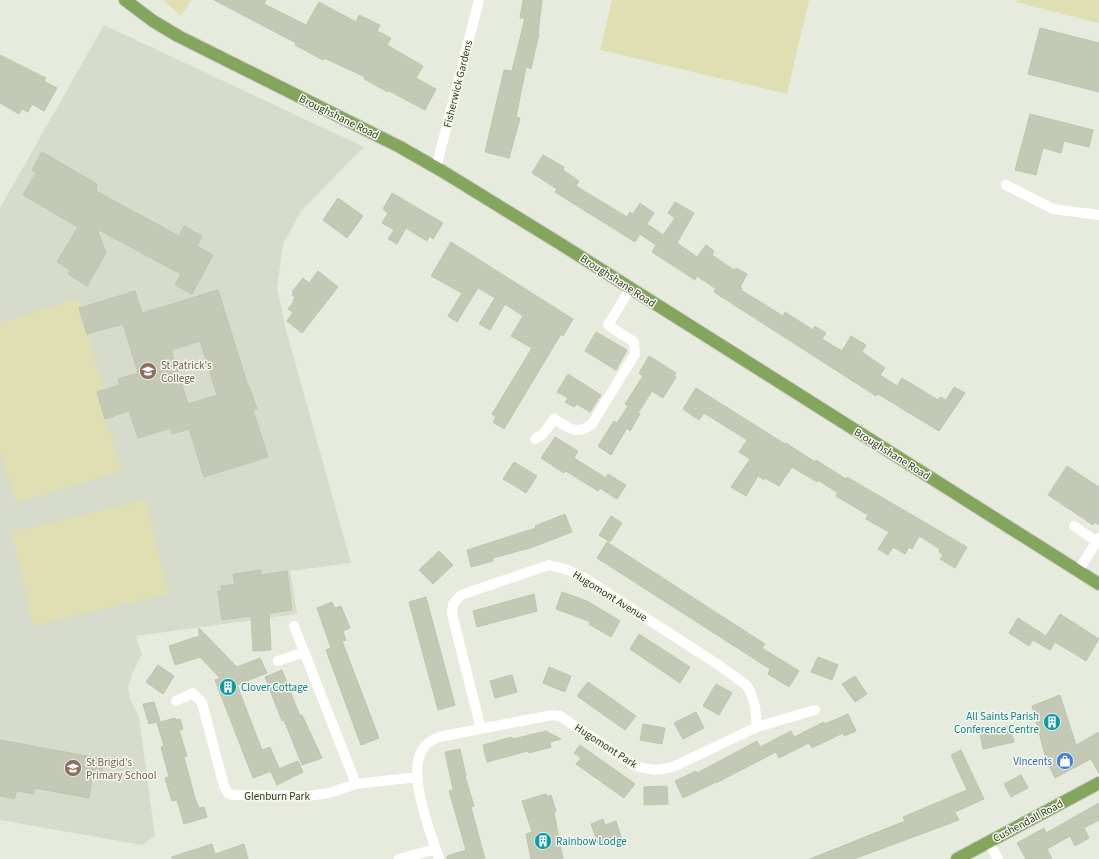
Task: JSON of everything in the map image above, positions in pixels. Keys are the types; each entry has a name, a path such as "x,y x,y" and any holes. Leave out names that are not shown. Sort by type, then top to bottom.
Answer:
{"main road":[{"name":"Broughshane Road","path":"125,0 153,21 178,36 400,147 436,168 1099,584"},
{"name":"Cushendall Road","path":"957,859 1099,783"}],"street":[{"name":"Fisherwick Gardens","path":"436,168 479,0"},
{"path":"1006,185 1053,209 1099,215"},
{"path":"535,439 543,434 554,418 574,430 585,429 592,424 635,354 634,342 608,325 630,289"},
{"path":"1074,526 1098,540 1078,571"},
{"name":"Hugomont Avenue","path":"481,729 452,614 453,604 461,595 549,565 566,569 584,577 720,666 746,685 750,691 755,706 757,727"},
{"path":"294,626 356,784"},
{"path":"278,661 304,652"},
{"name":"Glenburn Park","path":"176,701 193,692 203,705 223,784 228,793 240,796 308,796 330,793 356,784 418,777"},
{"name":"Hugomont Park","path":"437,854 420,795 418,777 419,757 422,749 430,741 439,737 552,715 560,716 634,765 643,769 654,770 675,766 757,727 815,710"},
{"path":"989,842 998,859"},
{"path":"399,859 437,854"}],"shaded area":[{"name":"St Patrick's College","path":"104,25 364,147 301,211 283,244 277,288 286,330 351,563 290,571 297,614 136,636 142,655 132,674 128,687 130,699 139,716 155,836 142,845 0,820 0,208"}],"green space":[{"path":"163,0 191,0 181,16"},
{"path":"612,0 809,0 787,94 600,50"},
{"path":"1017,0 1099,0 1099,23 1016,2"},
{"path":"78,298 104,390 97,392 122,471 16,503 0,452 0,323"},
{"path":"146,500 168,594 33,626 11,532"}],"building":[{"path":"214,0 266,0 264,4 306,25 319,2 356,22 359,15 380,25 377,31 391,38 387,45 423,66 416,78 436,89 425,110 364,79 365,77 324,58 323,60 295,45 296,43"},
{"path":"523,0 542,0 539,34 531,69 526,67 516,117 520,118 509,158 485,152 504,70 512,71 525,18 520,18"},
{"path":"1040,28 1099,43 1099,92 1028,74"},
{"path":"0,55 46,78 44,81 57,88 44,111 32,104 28,112 22,109 19,114 0,103"},
{"path":"1030,114 1093,130 1089,147 1064,141 1061,153 1043,148 1036,175 1015,170"},
{"path":"42,152 97,184 96,191 179,236 184,226 202,236 197,246 213,255 192,294 175,285 181,274 97,229 106,253 87,286 68,274 70,270 57,262 78,227 23,195 36,173 32,170"},
{"path":"543,155 564,167 563,170 579,181 576,186 627,217 630,212 633,214 640,203 654,213 647,224 663,235 675,218 668,213 675,202 694,213 677,243 697,257 706,245 714,251 712,255 734,270 736,268 747,274 740,287 742,288 741,290 783,316 785,312 813,330 815,326 826,333 822,339 842,351 851,336 866,345 862,352 885,368 880,375 897,386 902,378 938,400 940,397 946,400 954,387 965,393 939,431 878,394 876,396 714,292 716,289 697,276 695,280 652,252 656,245 640,234 635,242 555,192 557,189 532,173"},
{"path":"392,193 443,223 433,239 430,236 427,241 406,228 397,244 388,239 394,230 382,223 388,213 383,209"},
{"path":"338,198 363,216 347,238 323,220"},
{"path":"451,242 573,319 563,336 561,334 504,429 493,422 496,417 492,414 532,348 511,336 523,316 505,304 490,330 479,324 495,298 478,288 457,322 448,316 462,293 431,276"},
{"path":"318,271 338,287 302,333 287,321 293,312 288,309 295,297 292,295 294,294 292,292 303,278 309,283"},
{"path":"218,290 248,386 257,409 253,410 268,457 204,477 189,429 172,434 171,428 138,438 129,411 105,419 97,392 120,385 118,379 138,373 123,324 87,334 79,308 135,291 142,313","holes":["200,341 217,395 188,404 171,350"]},
{"path":"596,332 627,350 616,370 585,351"},
{"path":"649,356 676,373 674,376 676,377 663,398 652,391 638,413 640,414 630,431 627,428 611,455 598,446 614,421 617,423 628,406 625,404 643,376 639,373"},
{"path":"568,374 601,395 590,412 577,404 574,407 565,402 568,398 557,392"},
{"path":"696,388 815,462 816,460 846,479 847,477 967,547 955,568 940,559 943,555 939,552 940,549 919,536 912,549 909,547 905,554 893,547 888,555 878,549 889,532 866,519 868,515 836,496 838,493 818,480 817,482 792,467 779,486 765,478 764,480 758,476 746,496 731,487 750,459 739,452 747,440 704,413 699,420 683,409"},
{"path":"555,437 578,451 574,458 606,478 608,474 626,485 617,499 600,488 598,491 566,471 564,473 541,458"},
{"path":"514,462 537,476 526,493 503,479"},
{"path":"1067,466 1099,487 1099,525 1095,522 1093,525 1048,495"},
{"path":"565,514 572,532 533,547 493,558 493,561 471,567 467,550 536,528 535,526"},
{"path":"611,516 622,523 610,542 599,535"},
{"path":"607,542 765,644 762,648 799,671 789,687 768,674 770,669 597,558"},
{"path":"439,551 453,565 433,584 419,570"},
{"path":"261,570 261,575 287,571 292,610 269,613 271,650 253,651 251,616 222,620 218,591 222,590 221,586 235,584 233,574"},
{"path":"562,592 587,601 620,621 611,637 589,624 591,622 556,609"},
{"path":"534,594 537,611 477,627 473,611"},
{"path":"426,597 455,705 438,710 409,602"},
{"path":"332,602 335,608 341,606 350,628 343,631 346,640 342,641 379,738 361,745 326,650 331,648 317,608"},
{"path":"1060,614 1099,639 1086,661 1055,642 1050,650 1033,640 1029,646 1009,633 1018,618 1046,636"},
{"path":"199,628 237,667 260,658 267,673 237,685 262,750 270,747 279,768 253,778 215,680 220,678 200,657 175,665 169,646 199,636"},
{"path":"639,634 690,667 680,683 630,649"},
{"path":"818,657 838,665 832,680 811,672"},
{"path":"158,665 174,676 163,694 146,682"},
{"path":"549,667 571,676 565,692 543,683"},
{"path":"282,670 300,716 302,715 322,758 302,765 284,720 282,721 265,677"},
{"path":"512,675 517,692 495,698 490,681"},
{"path":"855,676 867,694 855,702 842,684"},
{"path":"588,682 636,716 625,730 577,696"},
{"path":"716,684 732,693 719,715 703,706"},
{"path":"1060,695 1076,745 1099,732 1099,773 1091,759 1055,778 1046,759 1032,706"},
{"path":"154,702 160,721 149,724 143,704"},
{"path":"696,712 704,728 683,739 674,723"},
{"path":"848,714 856,731 844,736 843,733 812,748 809,743 779,758 776,752 683,798 675,781 696,771 697,773 757,741 760,747 791,731 794,737 824,722 825,724"},
{"path":"175,718 175,720 180,719 183,729 179,730 187,756 184,757 195,798 199,808 204,807 207,817 184,824 177,800 172,801 165,778 169,777 161,747 164,746 157,723"},
{"path":"643,724 665,728 662,744 640,740"},
{"path":"1010,726 1014,742 983,749 980,733"},
{"path":"546,731 561,739 550,742 551,747 529,753 528,751 487,762 483,745 512,737 513,739"},
{"path":"0,740 103,759 101,781 92,779 89,798 35,788 34,794 17,791 14,799 0,796"},
{"path":"580,745 635,784 624,798 576,764 581,758 574,753"},
{"path":"460,749 465,776 474,806 471,807 485,859 447,859 447,856 466,850 449,791 453,790 445,752"},
{"path":"961,750 984,799 955,812 959,820 854,859 810,859 905,821 903,817 967,790 951,755"},
{"path":"298,761 303,772 277,785 271,772"},
{"path":"1021,775 1028,788 1011,797 1004,784"},
{"path":"667,786 668,804 644,805 644,787"},
{"path":"546,794 547,797 551,795 556,811 554,812 563,859 531,859 526,834 532,832 522,801"},
{"path":"1099,803 1099,820 1084,828 1089,838 1075,846 1070,836 1047,849 1052,859 1026,859 1017,843 1044,828 1046,833"},
{"path":"603,819 605,825 616,821 622,840 611,844 609,840 598,843 591,824"},
{"path":"212,844 215,854 244,844 248,859 172,859 172,857"}],"place":[{"name":"St Patrick's College","path":"148,371"},
{"name":"Clover Cottage","path":"228,687"},
{"name":"All Saints Parish Conference Centre","path":"1052,722"},
{"name":"Vincents","path":"1065,761"},
{"name":"St Brigid's Primary School","path":"73,768"},
{"name":"Rainbow Lodge","path":"543,841"}]}
